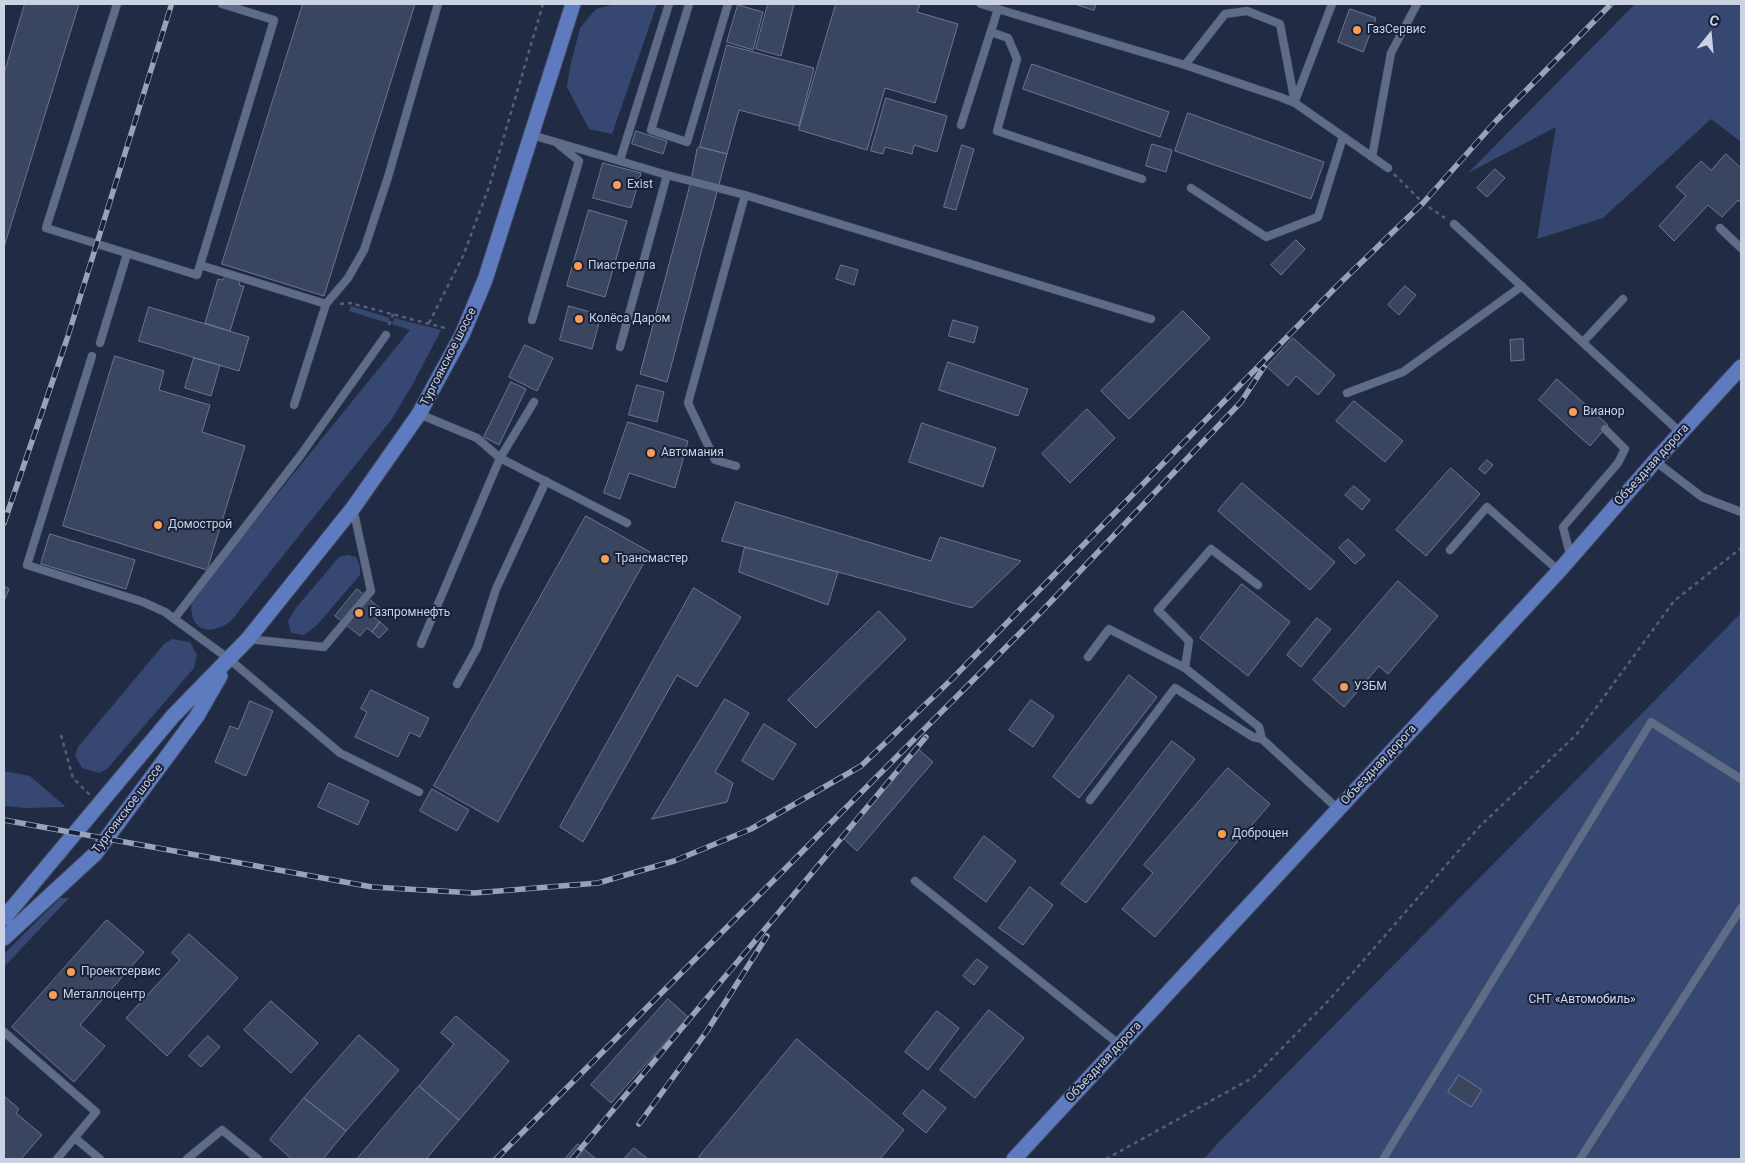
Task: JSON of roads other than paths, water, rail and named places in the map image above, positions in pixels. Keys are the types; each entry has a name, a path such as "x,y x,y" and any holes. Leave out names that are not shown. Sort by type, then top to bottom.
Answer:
{"main road":[{"name":"Тургоякское шоссе","path":"4,918 173,716 248,639 353,508 419,414 462,335 486,280 574,5"},
{"name":"Объездная дорога","path":"1014,1159 1571,558 1655,461 1741,367"},
{"name":"Тургоякское шоссе","path":"4,938 95,854 197,716 229,659"}],"lane":[{"path":"117,4 46,228 197,275 274,20 222,4"},
{"path":"294,405 326,304 348,278 364,250 388,177 438,4"},
{"path":"620,160 669,4"},
{"path":"689,4 651,130 687,142 728,4"},
{"path":"981,4 1280,97 1294,103 1388,168"},
{"path":"1294,103 1332,4"},
{"path":"1372,157 1391,53 1417,4"},
{"path":"961,125 998,9"},
{"path":"1185,66 1225,14 1248,11 1280,24 1294,103"},
{"path":"991,32 1008,38 1017,59 998,132 1142,179"},
{"path":"532,135 667,175 745,195 1152,319"},
{"path":"1191,188 1266,237 1318,217 1343,137"},
{"path":"532,320 579,161 554,142"},
{"path":"620,348 667,175"},
{"path":"736,466 715,460 688,403 745,195"},
{"path":"1454,224 1681,433"},
{"path":"1720,228 1741,248"},
{"path":"100,343 127,254"},
{"path":"200,265 326,304"},
{"path":"1347,393 1403,372 1522,286"},
{"path":"1583,342 1624,299"},
{"path":"174,619 300,456 386,335"},
{"path":"92,356 27,565 143,602 165,612 229,659 340,753 419,792"},
{"path":"421,644 500,458 534,402"},
{"path":"419,414 477,438 500,458 628,523"},
{"path":"1571,558 1563,528 1618,463 1625,449 1605,429"},
{"path":"1655,461 1702,497 1741,512"},
{"path":"458,684 477,648 496,588 546,482"},
{"path":"1450,550 1488,507 1559,571"},
{"path":"248,639 324,647 372,592 353,508"},
{"path":"1186,668 1189,641 1158,610 1205,555 1211,549 1258,585"},
{"path":"1088,657 1109,629 1186,668 1259,727 1262,739"},
{"path":"1090,800 1175,688 1253,737 1262,739 1338,809"},
{"path":"1383,1159 1651,722 1741,779"},
{"path":"915,881 1120,1045"},
{"path":"1580,1159 1741,908"},
{"path":"4,1032 96,1112 57,1159"},
{"path":"187,1159 222,1130 258,1159"},
{"path":"75,1138 100,1159"}],"railway":[{"path":"4,820 372,887 474,893 598,883 674,861 751,829 861,766 951,680 1338,285 1423,203 1496,121 1611,4"},
{"path":"4,523 67,339 171,6"},
{"path":"496,1159 1041,612 1241,402 1264,367"},
{"path":"572,1159 926,737"},
{"path":"639,1124 707,1031 767,936"}],"place":[{"name":"ГазСервис","path":"1357,30"},
{"name":"Exist","path":"617,185"},
{"name":"Пиастрелла","path":"578,266"},
{"name":"Колёса Даром","path":"579,319"},
{"name":"Вианор","path":"1573,412"},
{"name":"Автомания","path":"651,453"},
{"name":"Домострой","path":"158,525"},
{"name":"Трансмастер","path":"605,559"},
{"name":"Газпромнефть","path":"359,613"},
{"name":"УЗБМ","path":"1344,687"},
{"name":"Доброцен","path":"1222,834"},
{"name":"Проектсервис","path":"71,972"},
{"name":"Металлоцентр","path":"53,995"}],"park label":[{"name":"СНТ «Автомобиль»","path":"1582,1000"}]}
